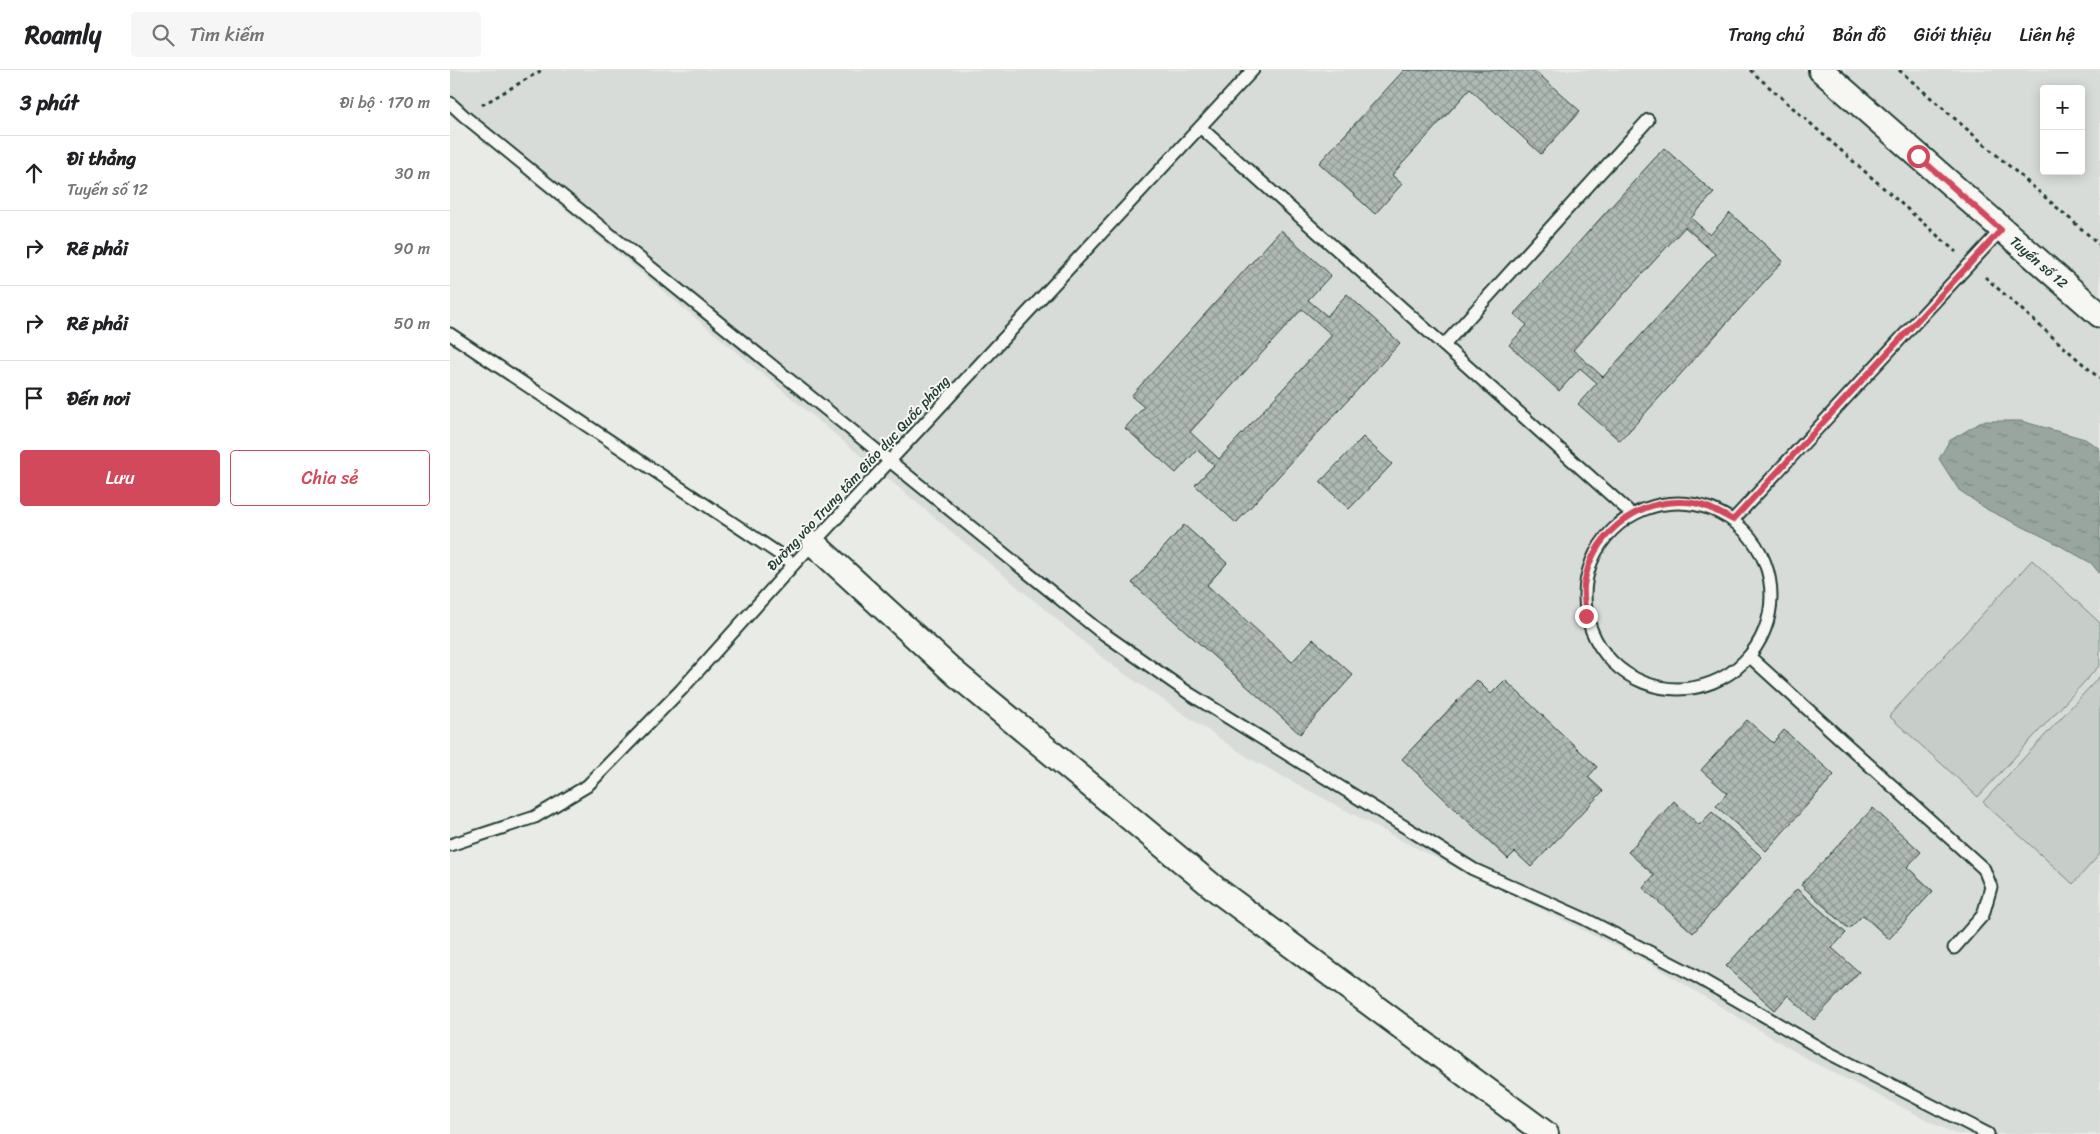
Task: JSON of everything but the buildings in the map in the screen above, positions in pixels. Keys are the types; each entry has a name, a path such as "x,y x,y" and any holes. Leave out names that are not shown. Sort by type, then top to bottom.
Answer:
{"street":[{"name":"Tuyến số 12","path":"1821,70 2100,315"},
{"path":"814,544 956,674 1217,890 1546,1134"}],"lane":[{"name":"Đường vào Trung tâm Giáo dục Quốc phòng","path":"450,845 535,817 587,786 681,690 794,564 1253,70"},
{"path":"450,103 1096,629 1190,694 1473,869 1585,919 1690,973 1825,1051 1988,1134"},
{"path":"1444,344 1648,120"},
{"path":"1200,127 1632,514"},
{"path":"1733,520 2001,230"},
{"path":"450,334 794,564"},
{"path":"1683,502 1709,507 1733,520 1752,537 1764,559 1771,584 1770,610 1763,634 1750,656 1726,676 1699,687 1669,690 1640,682 1615,666 1596,643 1586,616 1584,586 1592,557 1608,532 1632,514 1657,504 1683,502"},
{"path":"1750,656 1984,869 1991,888 1983,915 1954,948"}],"path":[{"path":"464,116 516,83 542,70"},
{"path":"1750,70 2100,379"},
{"path":"1899,70 2100,245"}],"shaded area":[{"path":"450,70 2100,70 2100,1134 1955,1134 1812,1062 1644,960 1408,844 1247,757 1110,664 450,113"},
{"path":"2032,560 2100,623 2100,665 1978,797 1889,716"},
{"path":"2100,676 2100,854 2073,884 1983,802"}],"water":[{"path":"1983,421 2021,421 2085,439 2100,449 2100,574 2091,563 2048,539 1988,510 1959,490 1939,459 1949,441"}],"route":[{"path":"1586,616 1584,586 1592,557 1608,532 1632,514 1657,504 1683,502 1709,507 1733,520 2001,230 1918,156"}]}
